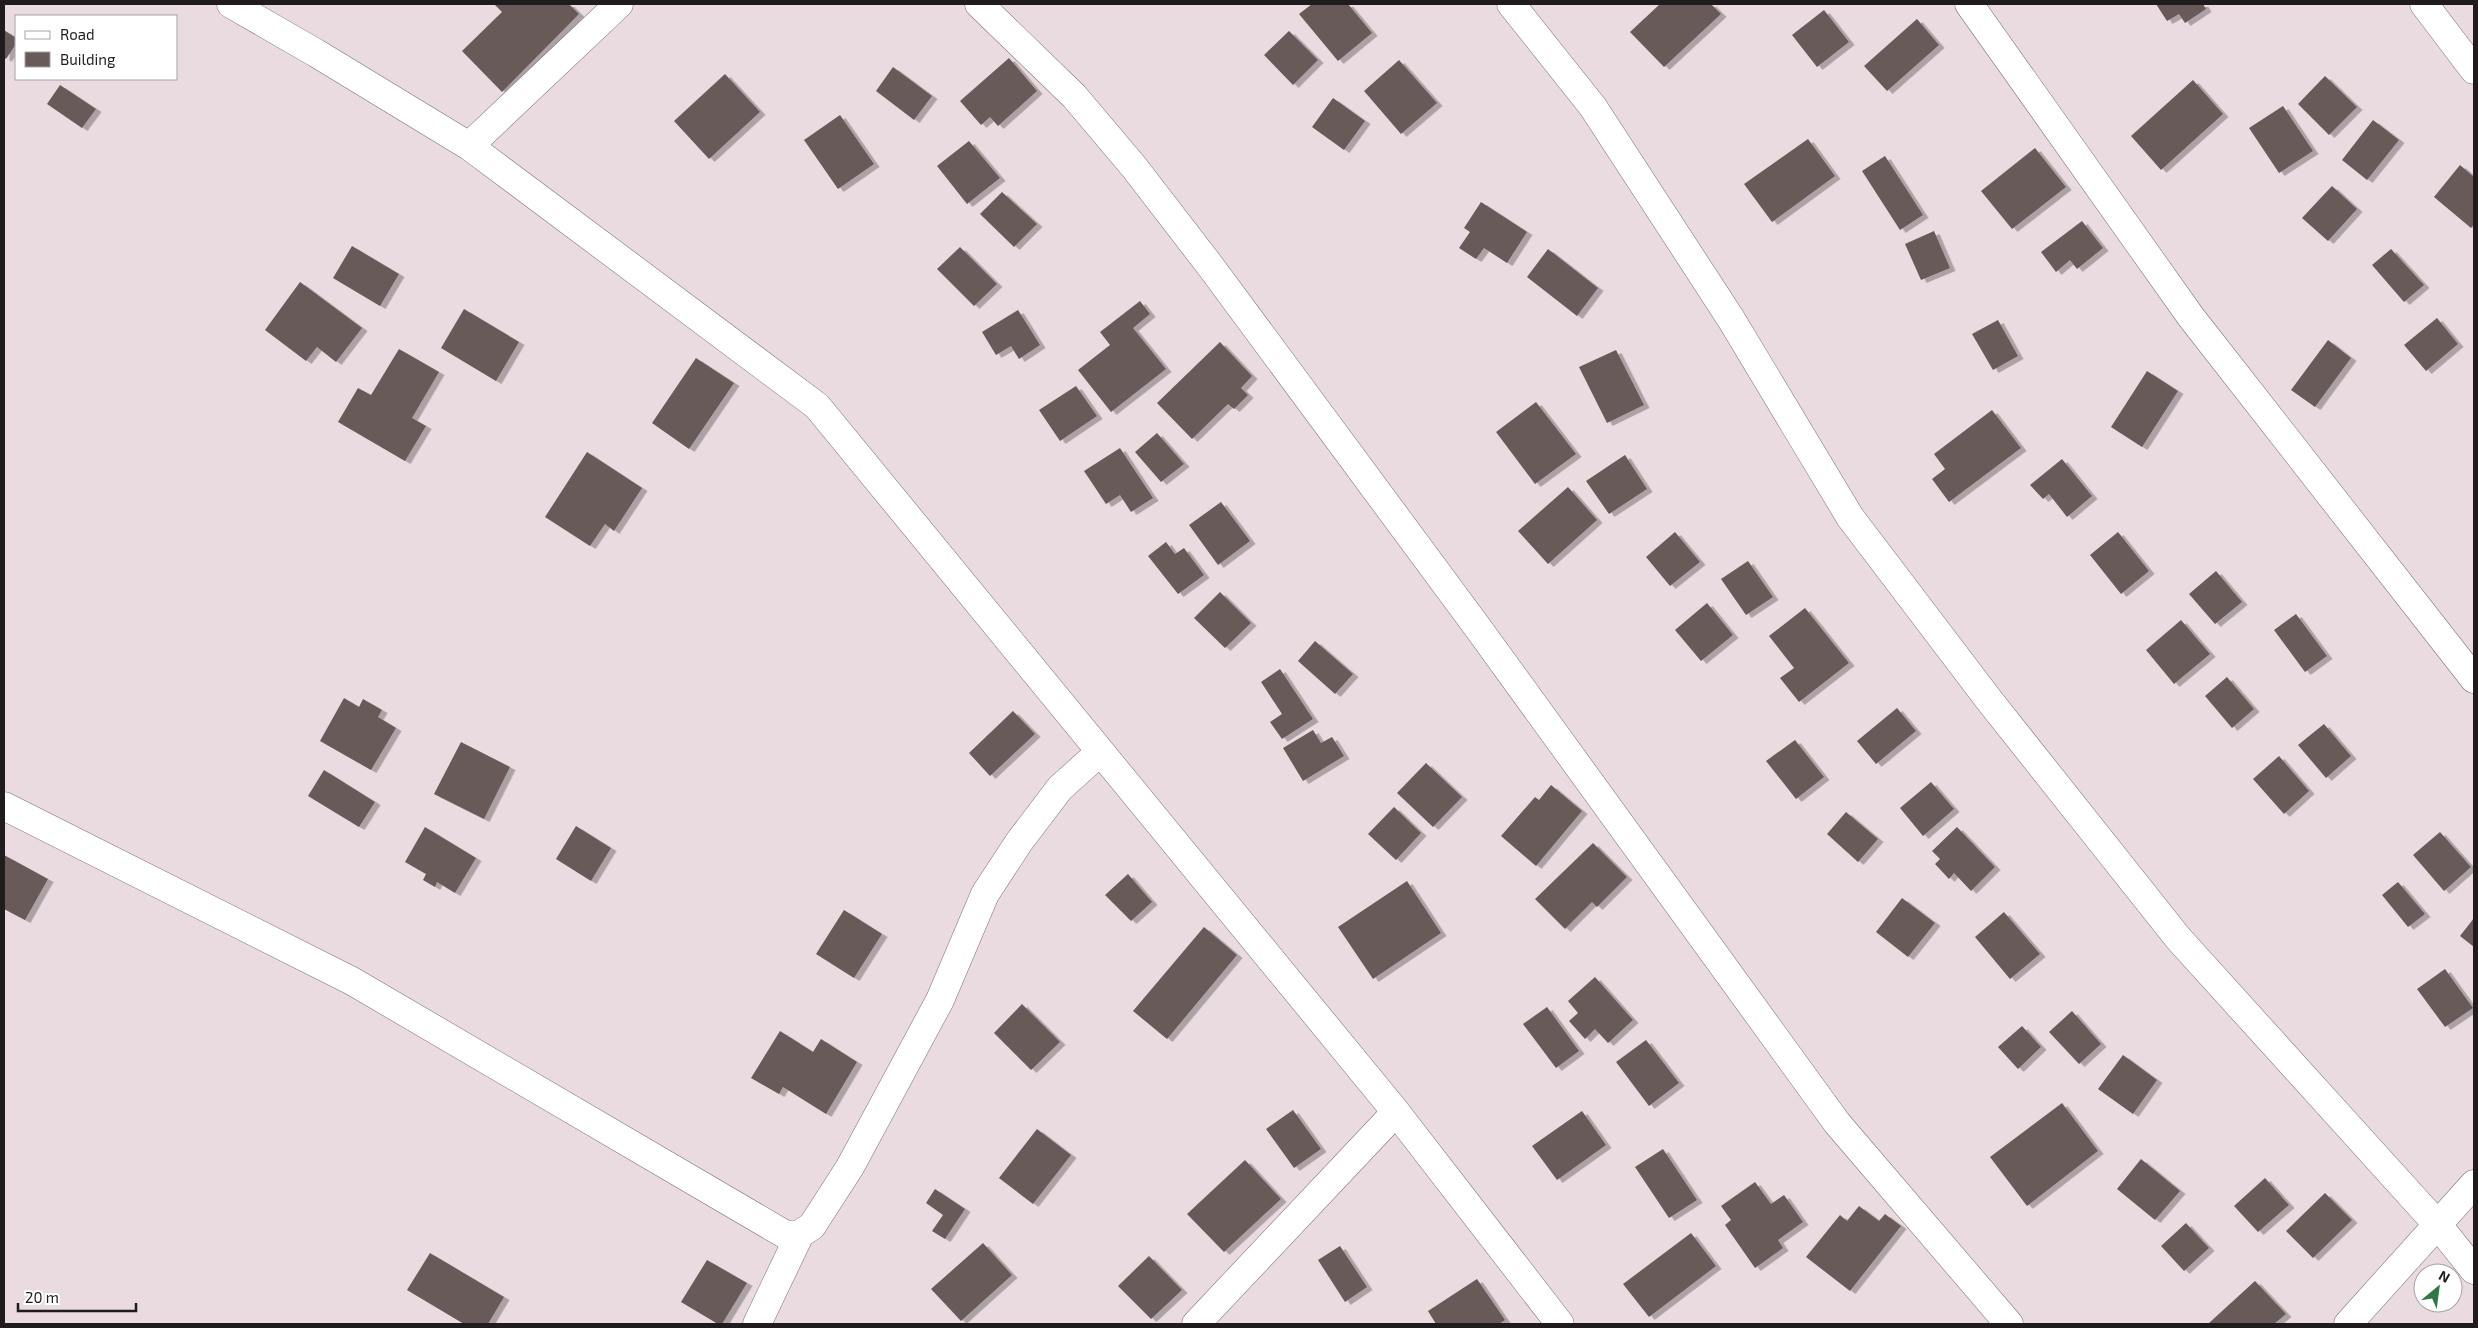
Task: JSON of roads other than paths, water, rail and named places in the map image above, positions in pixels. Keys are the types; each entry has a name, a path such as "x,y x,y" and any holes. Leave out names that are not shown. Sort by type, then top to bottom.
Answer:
{"street":[{"path":"231,4 469,146 817,406 1396,1112 1560,1324"},
{"path":"469,146 619,4"},
{"path":"979,4 1074,96 1134,167 1211,267 1478,628 1837,1123 2009,1324"},
{"path":"1511,4 1593,107 1731,319 1850,517 1983,693 2178,938 2437,1224 2474,1270"},
{"path":"1969,4 2191,317 2474,679"},
{"path":"2424,4 2474,70"},
{"path":"4,806 352,981 770,1228 786,1235 800,1234 812,1226 859,1151 940,1000 985,894 1019,842 1060,788 1100,752"},
{"path":"1196,1324 1396,1112"},
{"path":"2348,1324 2474,1184"},
{"path":"756,1324 800,1234"}]}
